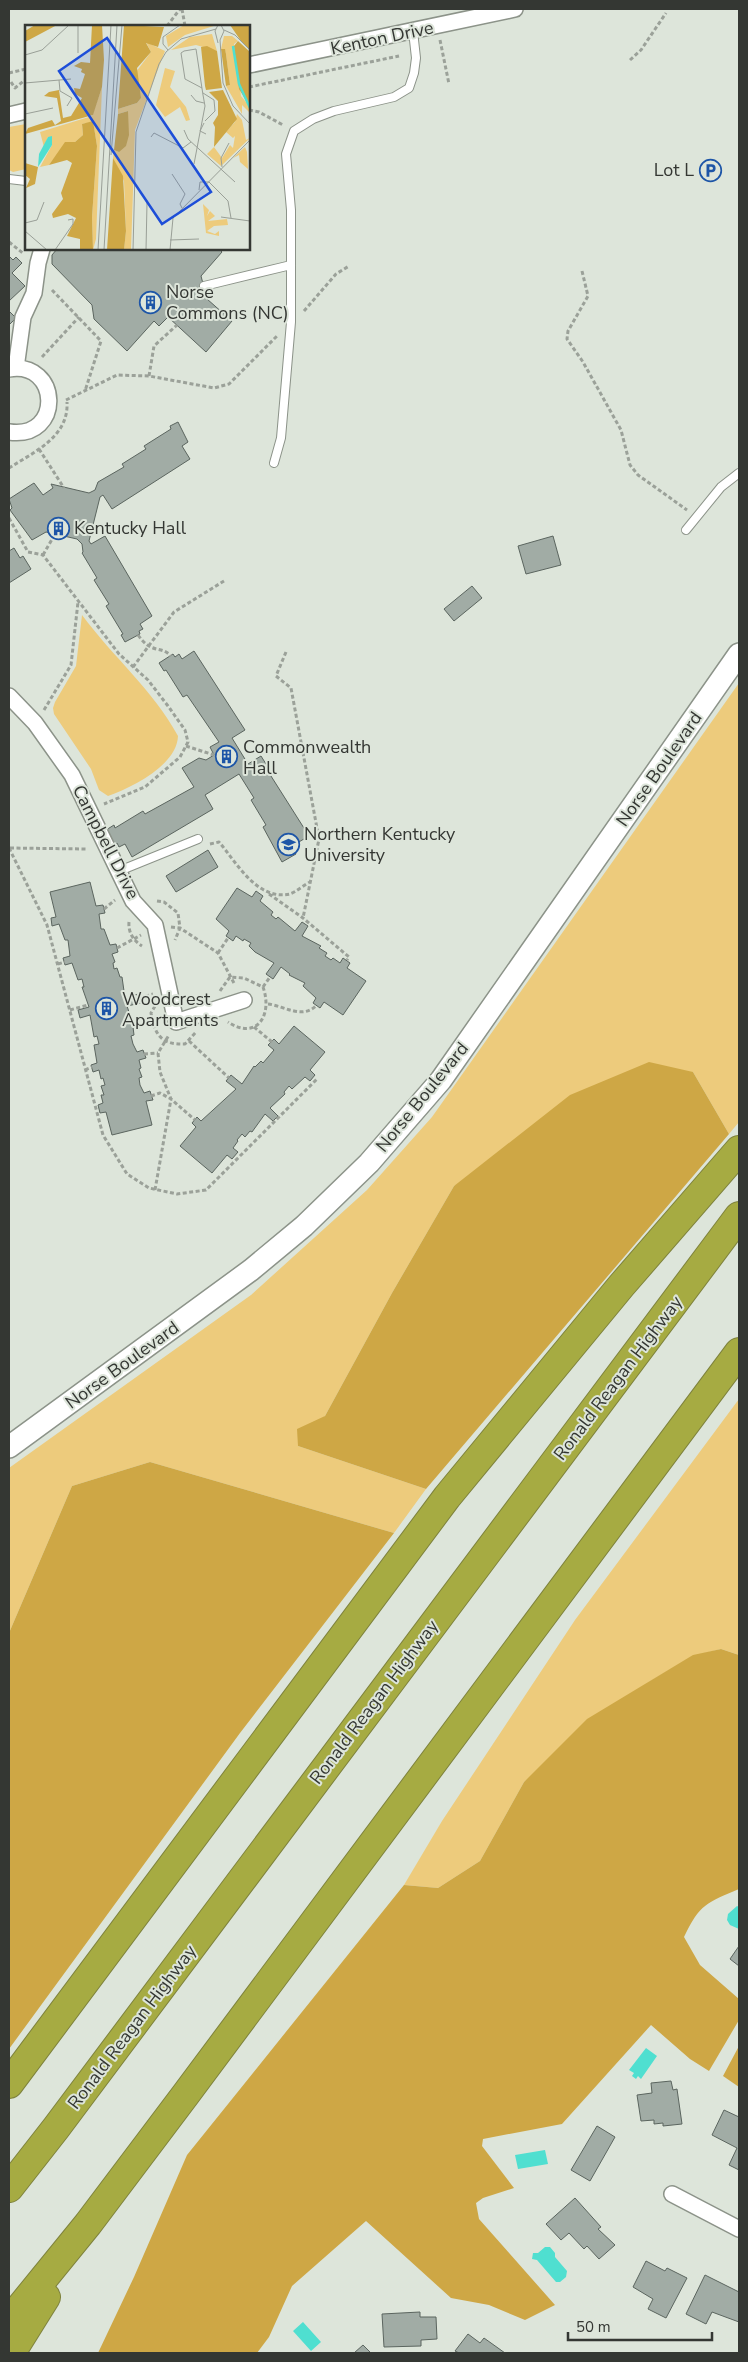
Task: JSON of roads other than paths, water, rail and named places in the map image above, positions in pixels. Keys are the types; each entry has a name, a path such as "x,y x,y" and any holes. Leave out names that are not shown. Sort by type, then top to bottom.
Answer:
{"highway":[{"path":"9,2084 448,1497 621,1286 739,1150"},
{"name":"Ronald Reagan Highway","path":"9,2188 56,2128 739,1216"},
{"path":"9,2321 88,2224 739,1352"},
{"path":"11,2353 30,2326 88,2224"}],"street":[{"name":"Kenton Drive","path":"250,66 514,9"},
{"path":"9,115 25,111"},
{"path":"9,432 28,432 37,427 45,418 49,409 48,389 42,380 35,374 12,368 23,317 34,293 42,250"},
{"name":"Norse Boulevard","path":"9,1447 251,1270 304,1226 369,1163 440,1080 739,654"},
{"name":"Campbell Drive","path":"9,696 36,723 72,774 134,901 155,925 176,1022 244,1000"},
{"path":"672,2194 739,2229"}],"lane":[{"path":"274,463 281,438 291,322 290,210 286,154 294,131 313,119 334,111 394,97 409,88 416,58 413,31"},
{"path":"9,179 25,181"},
{"path":"204,286 291,266"},
{"path":"686,530 721,487 739,474"},
{"path":"119,871 198,839"}],"water":[{"path":"737,1906 739,1907 739,1929 730,1925 727,1920 728,1914"},
{"path":"646,2048 657,2056 641,2079 638,2076 636,2079 632,2076 634,2073 629,2070"},
{"path":"545,2150 548,2164 518,2169 515,2155"},
{"path":"545,2247 550,2247 555,2253 555,2257 567,2271 566,2277 560,2282 556,2282 537,2260 532,2259 533,2253 538,2253"},
{"path":"303,2322 321,2342 311,2351 293,2331"}],"place":[{"name":"Lot L","path":"710,170"},
{"name":"Norse Commons (NC)","path":"150,302"},
{"name":"Kentucky Hall","path":"58,528"},
{"name":"Commonwealth Hall","path":"227,757"},
{"name":"Northern Kentucky University","path":"288,844"},
{"name":"Woodcrest Apartments","path":"106,1009"}]}
